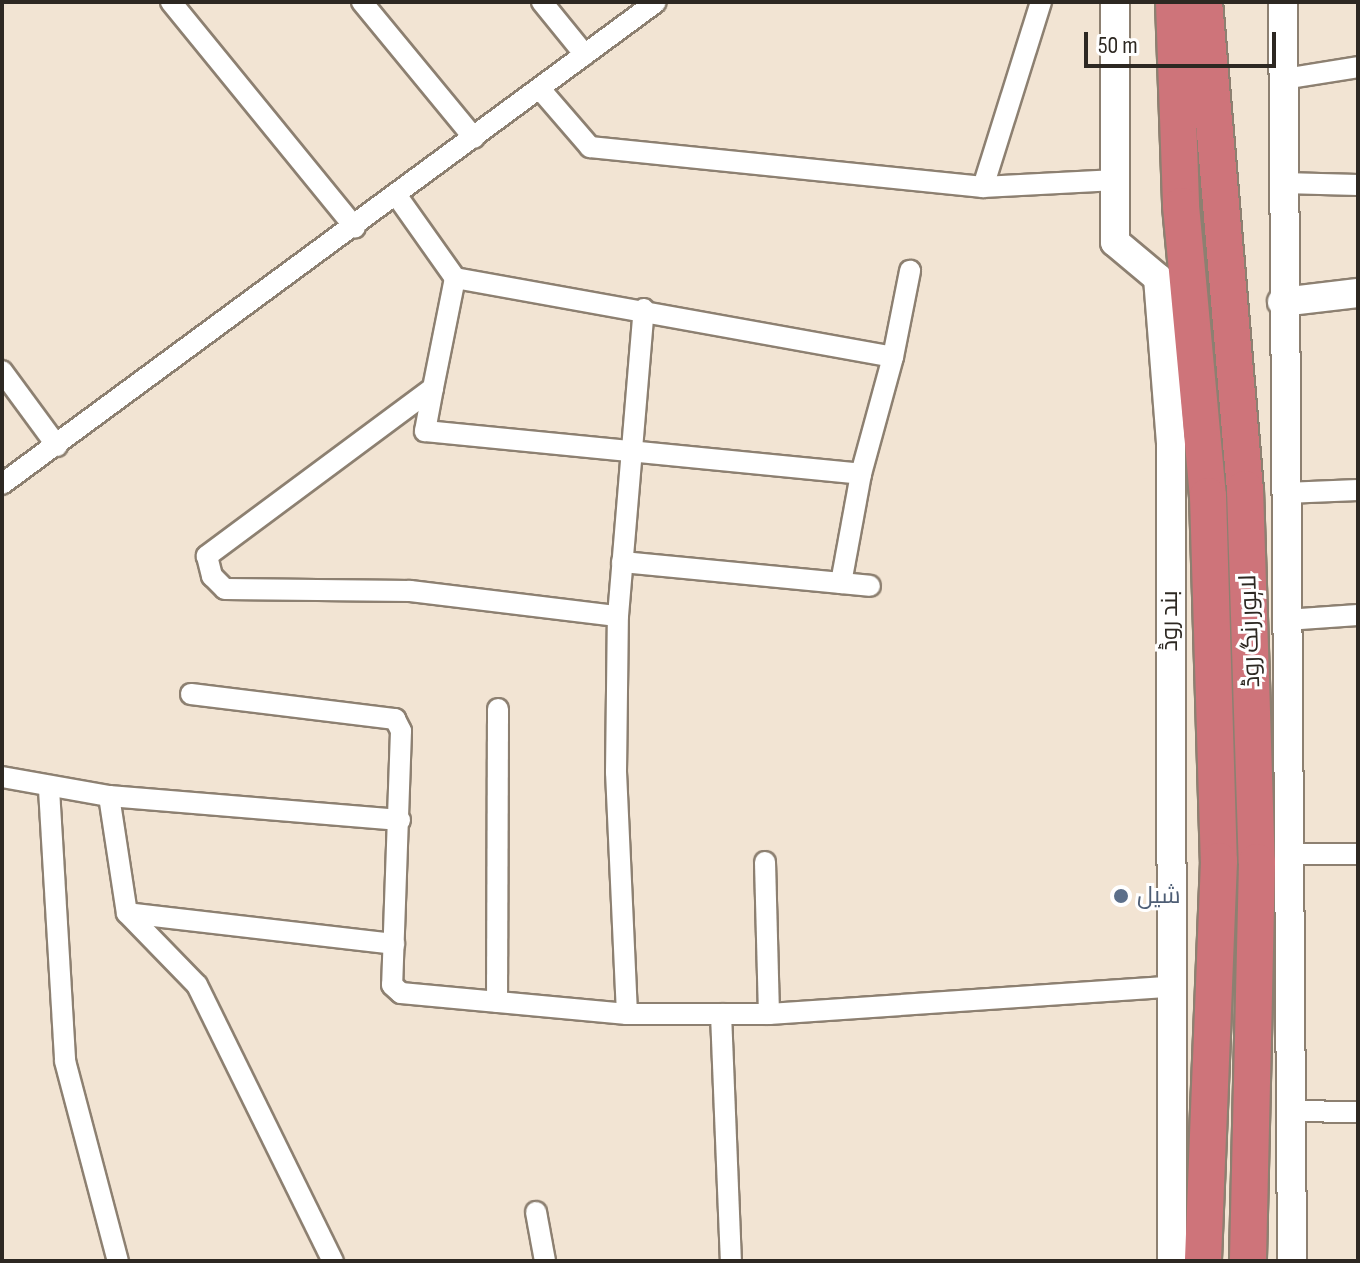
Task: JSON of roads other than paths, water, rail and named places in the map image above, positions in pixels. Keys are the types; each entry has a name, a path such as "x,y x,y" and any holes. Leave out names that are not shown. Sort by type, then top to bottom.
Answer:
{"highway":[{"name":"لاہور رنگ روڈ","path":"1174,2 1174,102 1208,496 1219,861 1203,1261"},
{"name":"لاہور رنگ روڈ","path":"1204,2 1245,489 1257,862 1248,1261"}],"main road":[{"name":"بند روڈ","path":"1115,2 1115,242 1158,278 1171,442 1169,987 1172,1261"},
{"path":"1283,2 1282,302 1292,1261"},
{"path":"1282,302 1358,293"}],"street":[{"path":"171,2 355,228"},
{"path":"362,2 474,138"},
{"path":"542,2 585,55"},
{"path":"2,484 355,228 656,2"},
{"path":"983,187 1041,2"},
{"path":"1284,79 1358,67"},
{"path":"540,89 590,147 983,187 1116,180"},
{"path":"1283,183 1358,185"},
{"path":"397,196 455,278 644,309 893,357"},
{"path":"841,583 861,474 893,357 910,271"},
{"path":"455,278 425,431 861,474"},
{"path":"627,1014 616,772 618,616 644,309"},
{"path":"2,371 57,446"},
{"path":"433,388 207,556 212,576 225,589 410,591 618,616"},
{"path":"1285,493 1358,490"},
{"path":"622,562 870,586"},
{"path":"1286,620 1358,615"},
{"path":"191,694 385,713 401,731 392,985 401,993 627,1014 769,1014 1169,987"},
{"path":"497,1002 498,709"},
{"path":"2,777 49,789 109,796 400,820"},
{"path":"49,789 65,1061 118,1261"},
{"path":"109,796 127,913 197,985 333,1261"},
{"path":"1289,854 1358,854"},
{"path":"765,862 769,1014"},
{"path":"127,913 394,944"},
{"path":"721,1014 731,1261"},
{"path":"1292,1111 1358,1112"},
{"path":"536,1212 545,1261"}],"place":[{"name":"شیل","path":"1121,896"}]}
